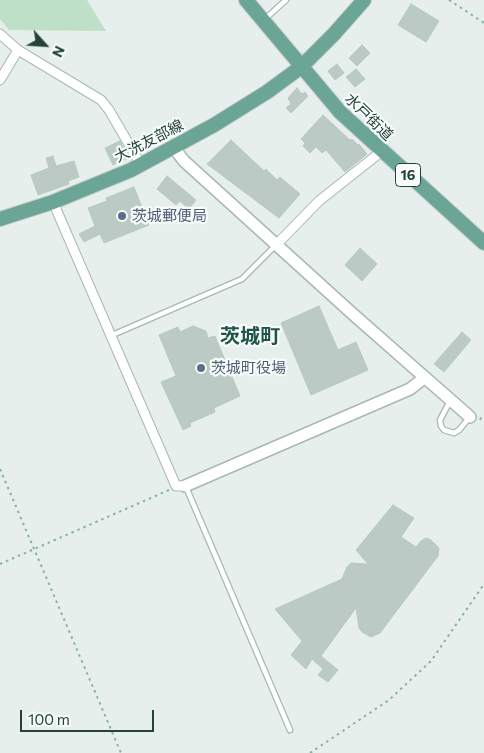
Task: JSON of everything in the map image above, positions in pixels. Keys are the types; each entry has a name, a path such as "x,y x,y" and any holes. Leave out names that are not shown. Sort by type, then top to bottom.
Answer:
{"main road":[{"name":"水戸街道","path":"246,0 340,112 484,243"},
{"name":"大洗友部線","path":"0,219 54,202 89,188 174,148 267,92 301,67 364,0"}],"street":[{"path":"0,34 18,50 101,100 109,110 141,165"},
{"path":"0,80 18,50"},
{"path":"174,148 184,161 424,378 470,417"},
{"path":"277,244 319,201 382,151"},
{"path":"54,202 110,336 180,486 410,389 424,378"}],"lane":[{"path":"264,20 286,0"},
{"path":"110,336 242,279 277,244"},
{"path":"451,401 441,415 441,426 444,430 454,433 470,417"},
{"path":"180,486 290,730"}],"path":[{"path":"449,0 484,23"},
{"path":"0,469 121,753"},
{"path":"0,564 180,486"},
{"path":"310,753 389,700 431,661 484,584"}],"green space":[{"path":"0,0 87,0 106,31 9,30 0,19"}],"building":[{"path":"411,4 439,21 426,42 398,25"},
{"path":"362,45 370,53 357,66 349,58"},
{"path":"337,64 344,73 335,80 328,71"},
{"path":"356,69 365,79 355,87 346,77"},
{"path":"297,88 302,94 305,92 308,96 291,113 286,108 291,104 288,98"},
{"path":"323,115 350,140 352,139 359,144 367,154 345,172 326,150 322,153 316,147 310,153 303,146 305,143 301,139"},
{"path":"231,140 264,171 266,169 277,180 280,177 300,194 279,218 207,164"},
{"path":"120,141 128,158 113,165 105,148"},
{"path":"53,156 56,166 74,161 79,177 68,181 69,184 38,195 31,175 49,168 46,158"},
{"path":"167,176 196,200 189,209 180,201 176,205 157,189"},
{"path":"134,187 149,225 104,243 100,234 84,242 79,234 95,226 88,208 107,201 106,198"},
{"path":"360,248 377,264 362,281 345,265"},
{"path":"319,306 338,350 356,342 368,370 311,395 281,323"},
{"name":"茨城町役場","path":"193,326 206,331 208,338 215,336 240,396 214,408 215,412 190,423 191,426 183,430 161,382 176,376 159,335 178,327 180,332"},
{"path":"462,332 471,340 444,372 434,364"},
{"path":"393,505 414,518 401,537 416,547 426,538 431,540 439,548 438,556 380,633 371,637 362,632 359,628 356,608 321,656 338,670 328,682 318,675 323,669 312,659 306,669 291,655 302,641 275,609 342,579 347,567 351,563 368,564 356,550"}],"place":[{"name":"茨城郵便局","path":"122,216"},
{"name":"茨城町役場","path":"201,368"}],"district":[{"name":"茨城町","path":"250,336"}]}
